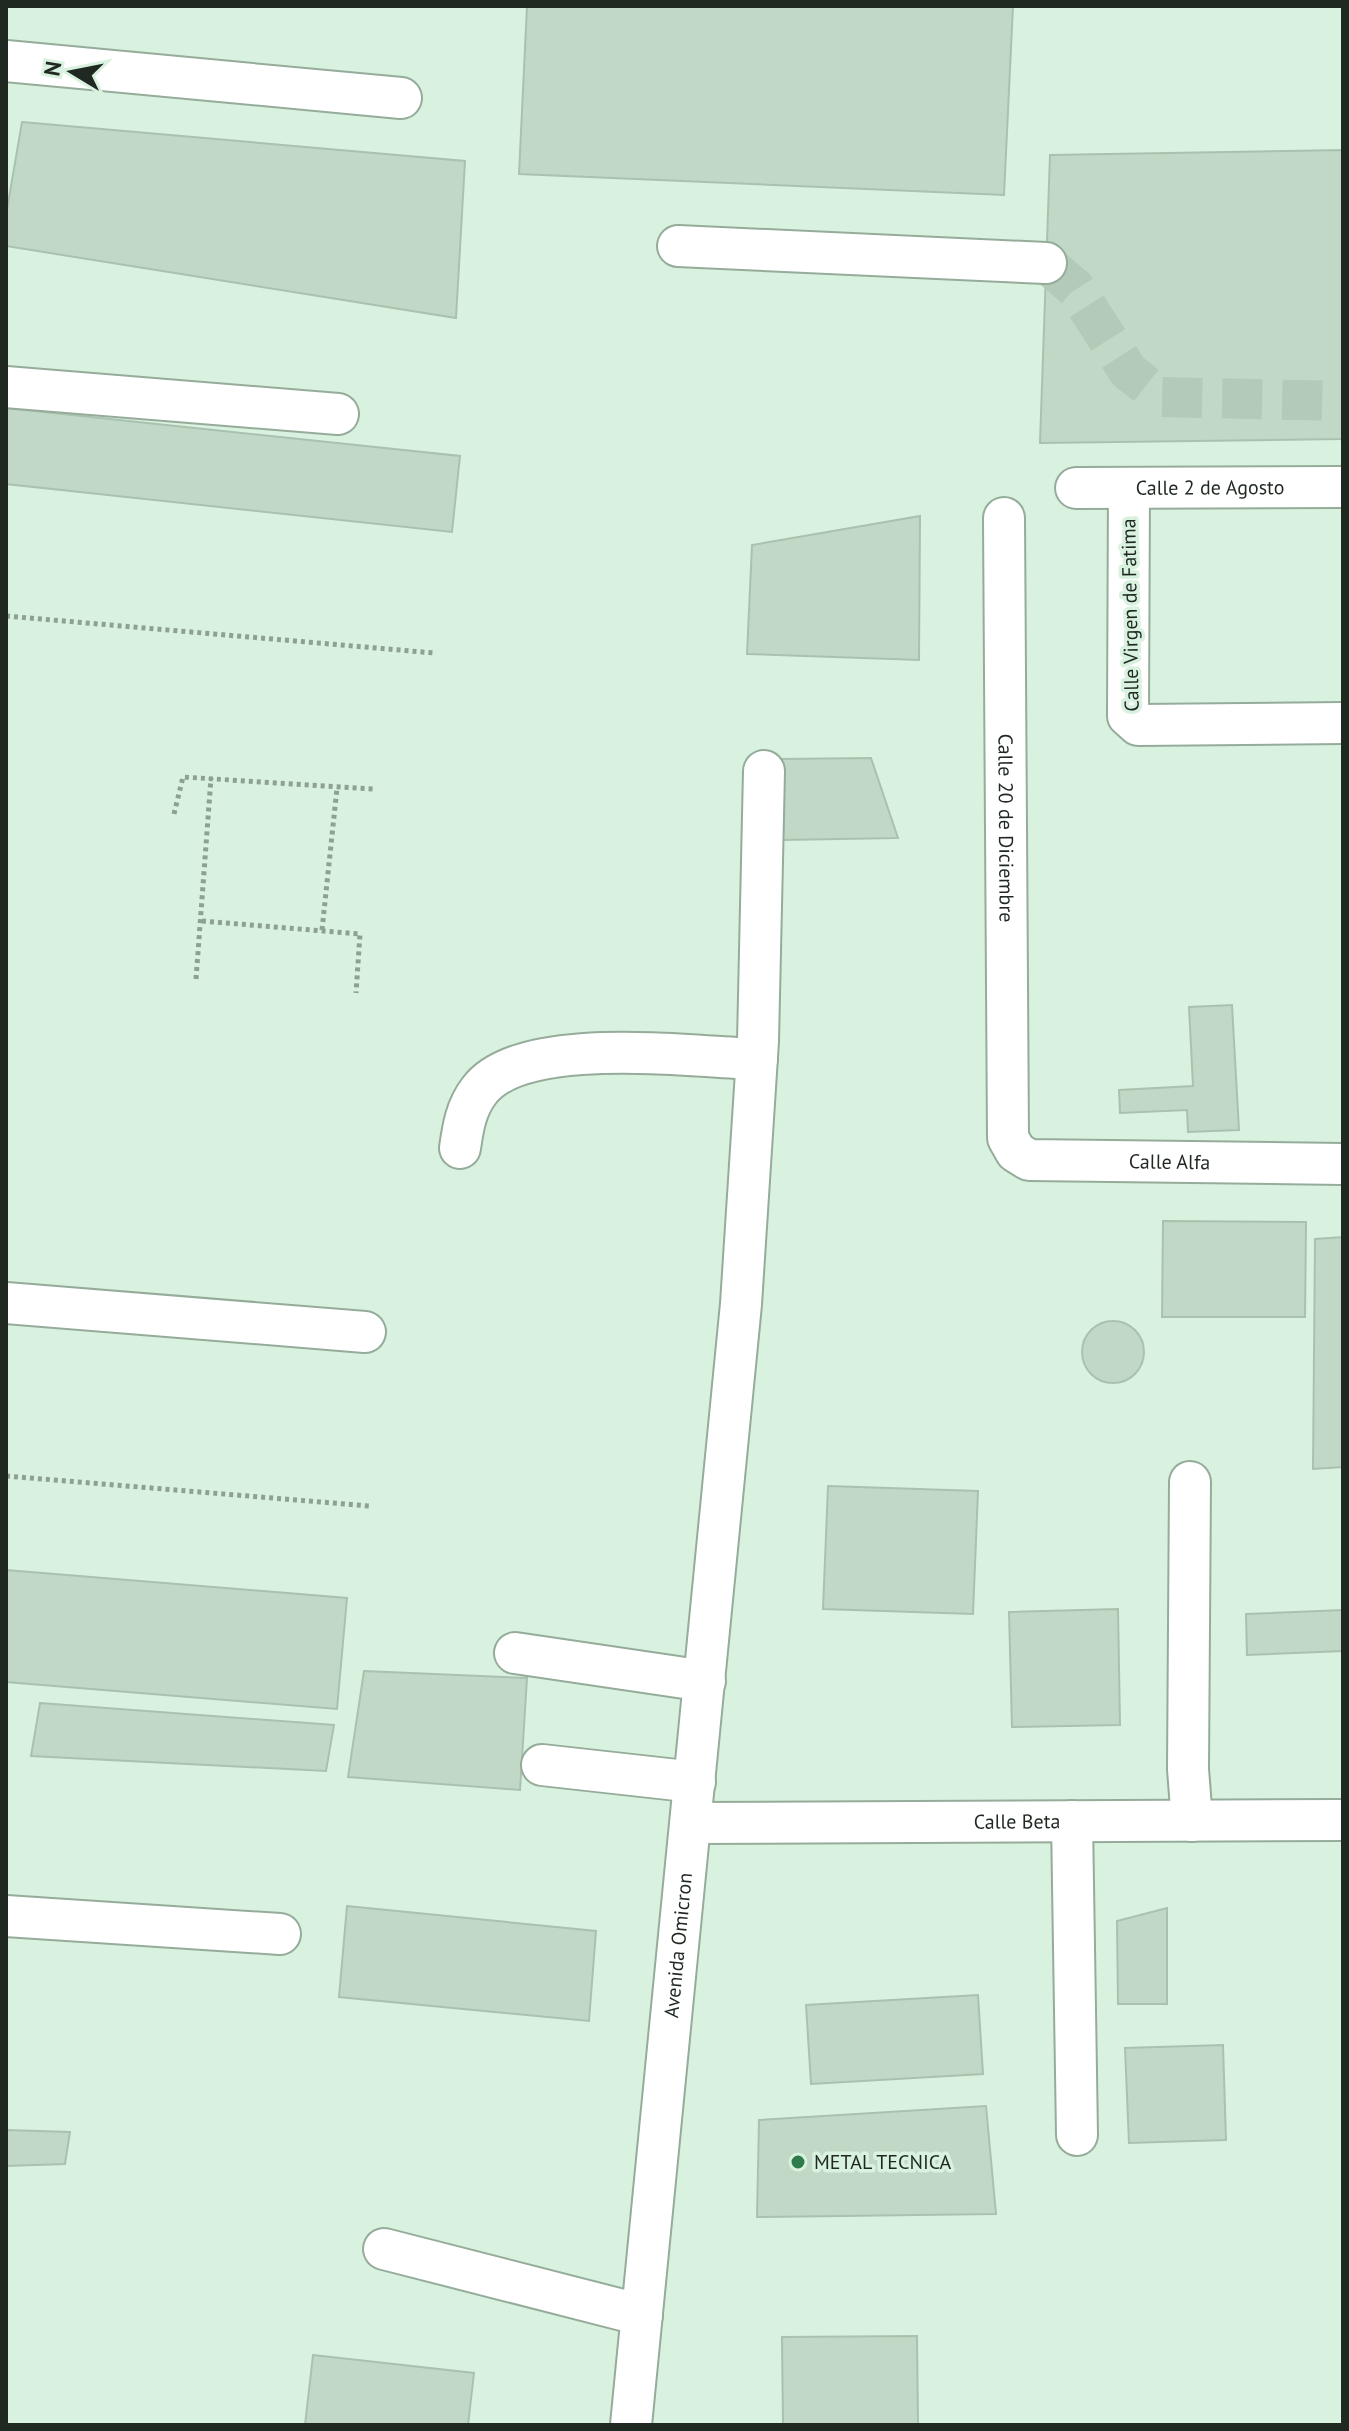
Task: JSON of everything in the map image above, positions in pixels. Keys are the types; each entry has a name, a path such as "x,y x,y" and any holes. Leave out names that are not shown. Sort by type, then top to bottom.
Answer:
{"street":[{"path":"6,61 401,98"},
{"path":"678,246 1046,263"},
{"path":"6,387 338,414"},
{"name":"Calle 2 de Agosto","path":"1076,488 1343,487"},
{"name":"Calle Virgen de Fatima","path":"1129,488 1128,716 1132,722 1138,725 1343,723"},
{"name":"Calle 20 de Diciembre","path":"1004,518 1008,1138"},
{"name":"Avenida Omicron","path":"631,2425 726,1466 757,1059 764,771"},
{"path":"460,1148 466,1113 481,1088 515,1063 565,1054 757,1059"},
{"name":"Calle Alfa","path":"1008,1138 1016,1152 1029,1160 1343,1164"},
{"path":"6,1303 365,1332"},
{"path":"1190,1482 1188,1769 1192,1821"},
{"path":"515,1653 705,1681"},
{"path":"542,1765 695,1782"},
{"name":"Calle Beta","path":"691,1823 1343,1820"},
{"path":"1072,1821 1077,2135"},
{"path":"6,1916 280,1934"},
{"path":"384,2249 642,2315"}],"path":[{"path":"6,616 434,653"},
{"path":"174,814 183,777 374,789"},
{"path":"196,979 211,778"},
{"path":"322,930 337,788"},
{"path":"202,921 360,934 356,993"},
{"path":"6,1476 369,1506"}],"building":[{"path":"527,6 1013,6 1004,195 519,174"},
{"path":"22,122 465,161 456,318 6,246 6,215"},
{"path":"1343,150 1343,439 1040,443 1050,155"},
{"path":"6,408 460,456 452,532 6,484"},
{"path":"920,516 919,660 747,654 752,545"},
{"path":"871,758 898,838 782,840 780,759"},
{"path":"1232,1005 1239,1130 1188,1132 1187,1110 1120,1113 1119,1090 1193,1086 1189,1007"},
{"path":"1163,1221 1306,1222 1305,1317 1162,1317"},
{"path":"1343,1237 1343,1467 1313,1469 1315,1239"},
{"path":"1113,1321 1125,1323 1135,1330 1142,1340 1142,1364 1135,1374 1125,1381 1113,1383 1101,1381 1091,1374 1084,1364 1082,1352 1084,1340 1091,1330 1101,1323"},
{"path":"828,1486 978,1491 973,1614 823,1609"},
{"path":"6,1570 347,1598 337,1709 6,1682"},
{"path":"1118,1609 1120,1725 1012,1727 1009,1612"},
{"path":"1343,1610 1343,1651 1247,1655 1246,1614"},
{"path":"364,1671 527,1678 520,1790 348,1777"},
{"path":"40,1703 334,1725 326,1771 31,1756"},
{"path":"347,1906 596,1931 589,2021 339,1997"},
{"path":"1167,1908 1167,2004 1118,2004 1117,1921"},
{"path":"978,1995 983,2074 811,2084 806,2005"},
{"path":"1223,2045 1226,2140 1129,2143 1125,2048"},
{"path":"986,2106 996,2214 757,2217 759,2120"},
{"path":"6,2130 70,2132 65,2164 6,2166"},
{"path":"917,2336 918,2425 783,2425 782,2337"},
{"path":"313,2355 474,2373 468,2425 305,2425"}],"tunnel":[{"path":"1046,263 1075,288 1128,371 1161,397 1343,401"}],"place":[{"name":"METAL TECNICA","path":"798,2162"}]}
